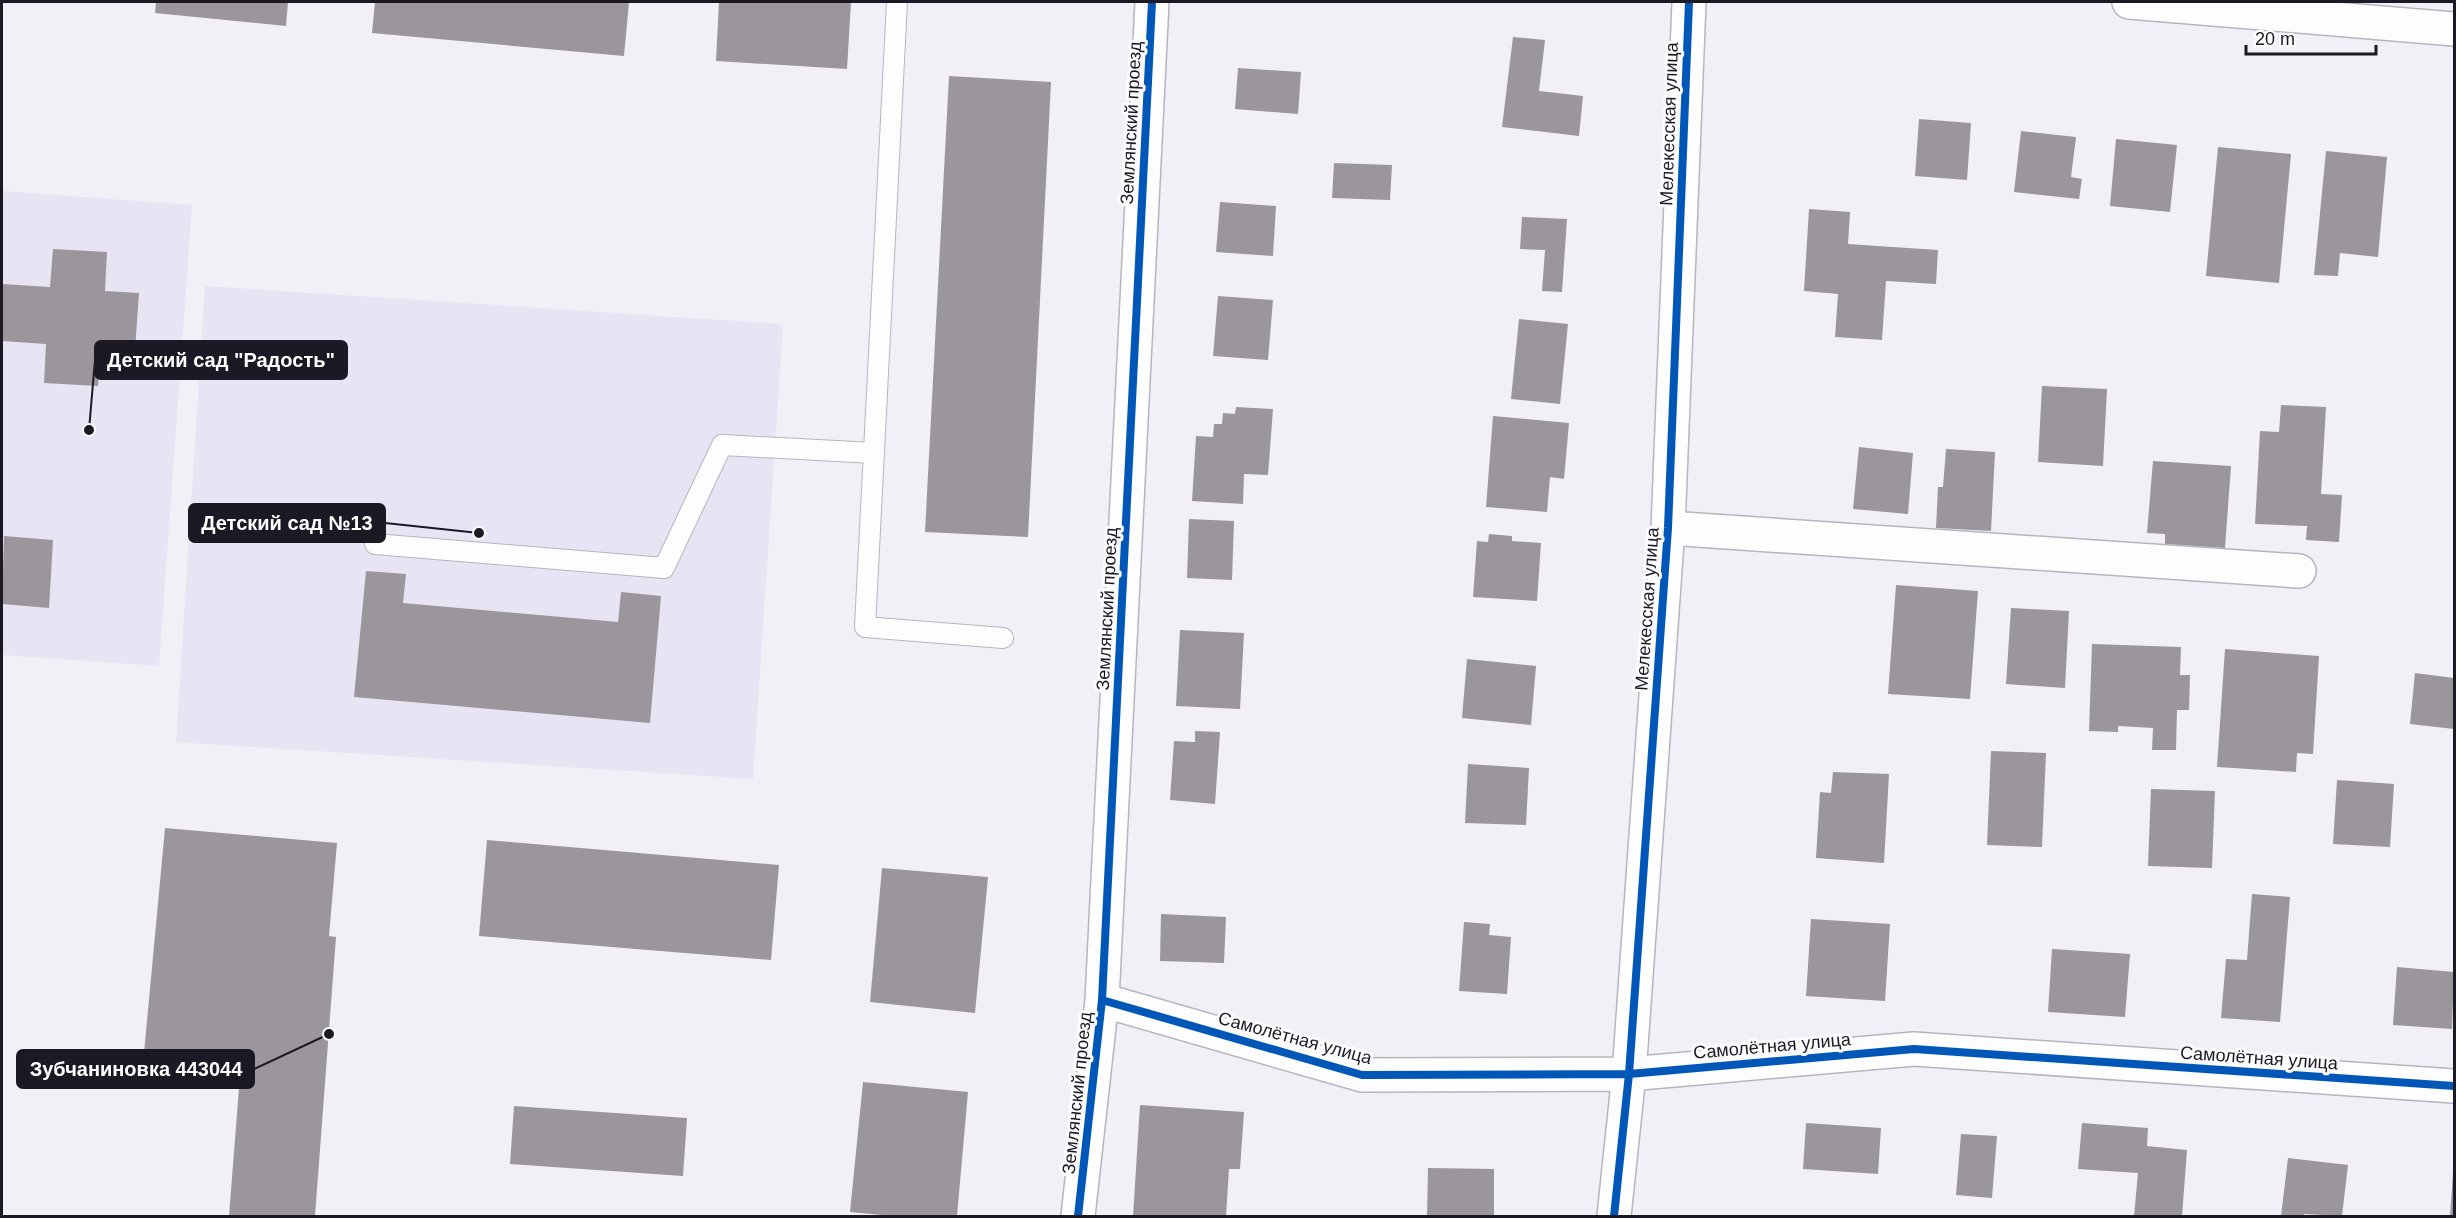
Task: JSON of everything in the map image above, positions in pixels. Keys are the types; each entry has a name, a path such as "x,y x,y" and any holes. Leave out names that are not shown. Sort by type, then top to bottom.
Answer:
{"street":[{"name":"Землянский проезд","path":"1078,1216 1102,1000 1152,2"},
{"name":"Мелекесская улица","path":"1614,1216 1629,1074 1668,528 1689,2"},
{"path":"2129,2 2454,29"},
{"path":"1668,528 2299,571"},
{"name":"Самолётная улица","path":"1102,1000 1362,1075 1629,1074 1914,1049 2454,1086"}],"lane":[{"path":"897,2 865,627 1003,638"},
{"path":"375,544 664,568 722,445 874,453"}],"shaded area":[{"path":"2,191 192,205 159,666 2,655"},
{"path":"205,286 783,324 753,779 176,742"}],"building":[{"path":"156,2 288,2 286,26 155,13"},
{"path":"375,2 629,2 624,56 372,33"},
{"path":"719,2 851,2 847,69 716,61"},
{"path":"1513,37 1545,40 1539,91 1583,96 1579,136 1502,127"},
{"path":"1238,68 1301,72 1298,114 1235,109"},
{"path":"949,76 1051,82 1028,537 925,532"},
{"path":"1919,119 1971,123 1967,180 1915,176"},
{"path":"2021,131 2076,137 2071,177 2082,179 2079,199 2014,192"},
{"path":"2116,139 2177,145 2170,212 2110,206"},
{"path":"2218,147 2291,154 2279,283 2206,276"},
{"path":"2326,151 2387,157 2378,257 2340,253 2338,276 2314,275"},
{"path":"1334,163 1392,165 1390,200 1332,198"},
{"path":"1220,202 1276,206 1273,256 1216,252"},
{"path":"1809,209 1850,212 1848,244 1938,250 1936,284 1886,281 1882,340 1835,337 1838,294 1804,291"},
{"path":"1522,217 1567,219 1562,292 1542,291 1545,250 1520,249"},
{"path":"53,249 107,252 105,291 139,293 135,350 101,348 98,386 44,383 46,344 2,341 2,284 50,287"},
{"path":"1218,296 1273,300 1268,360 1213,356"},
{"path":"1519,319 1568,324 1560,404 1511,399"},
{"path":"2042,386 2107,389 2103,466 2038,462"},
{"path":"2281,405 2326,407 2321,494 2342,495 2339,542 2306,540 2307,526 2255,524 2260,431 2279,432"},
{"path":"1236,407 1273,409 1268,475 1244,474 1243,504 1192,501 1196,436 1213,437 1214,424 1222,424 1223,413 1235,414"},
{"path":"1493,416 1569,423 1564,479 1550,477 1547,512 1486,507"},
{"path":"1859,447 1913,453 1908,514 1853,509"},
{"path":"1946,449 1995,452 1991,531 1936,528 1938,487 1943,487"},
{"path":"2153,461 2231,466 2225,548 2165,544 2165,534 2147,533"},
{"path":"1189,519 1234,521 1232,580 1187,578"},
{"path":"1489,534 1512,536 1512,541 1541,543 1537,601 1473,597 1477,541 1488,542"},
{"path":"4,536 53,540 49,608 2,604"},
{"path":"366,571 406,574 403,603 618,622 621,592 661,596 650,723 354,697"},
{"path":"1896,585 1978,591 1970,699 1888,694"},
{"path":"2011,608 2069,611 2065,688 2006,684"},
{"path":"1180,630 1244,633 1240,709 1176,706"},
{"path":"2092,644 2181,647 2180,675 2190,675 2189,710 2177,710 2176,750 2152,750 2153,728 2118,726 2118,732 2089,731"},
{"path":"2225,649 2319,656 2313,754 2297,753 2296,772 2217,767"},
{"path":"1467,659 1536,666 1531,725 1462,718"},
{"path":"2415,673 2454,678 2454,729 2410,724"},
{"path":"1195,731 1220,732 1215,804 1170,800 1174,741 1195,742"},
{"path":"1991,751 2046,753 2042,847 1987,845"},
{"path":"1468,764 1529,768 1526,825 1465,823"},
{"path":"1833,772 1889,774 1884,863 1816,858 1820,792 1831,793"},
{"path":"2337,780 2394,784 2390,847 2333,844"},
{"path":"2151,789 2215,791 2212,868 2148,866"},
{"path":"165,828 337,843 329,936 336,937 315,1216 229,1216 241,1062 144,1053"},
{"path":"487,840 779,865 771,960 479,936"},
{"path":"882,868 988,877 975,1013 870,1002"},
{"path":"2252,894 2290,897 2280,1022 2221,1018 2226,959 2247,960"},
{"path":"1161,914 1226,917 1224,963 1160,961"},
{"path":"1811,919 1890,924 1885,1001 1806,996"},
{"path":"1464,922 1490,924 1489,935 1511,937 1507,994 1459,991"},
{"path":"2052,949 2130,954 2125,1017 2048,1012"},
{"path":"2397,967 2454,972 2452,1029 2393,1025"},
{"path":"863,1082 968,1092 957,1216 893,1216 850,1212"},
{"path":"1140,1105 1244,1112 1240,1169 1229,1169 1226,1216 1133,1216"},
{"path":"514,1106 687,1118 683,1176 510,1164"},
{"path":"1806,1123 1881,1128 1878,1174 1803,1169"},
{"path":"2082,1123 2148,1128 2147,1146 2187,1150 2182,1216 2134,1216 2138,1173 2078,1169"},
{"path":"1961,1134 1997,1136 1992,1198 1956,1195"},
{"path":"2288,1158 2348,1165 2342,1216 2304,1214 2304,1216 2281,1216"},
{"path":"1428,1168 1494,1169 1494,1216 1427,1216"},
{"path":"2453,1172 2454,1216 2450,1216"}],"cycle path":[{"path":"1078,1216 1102,1000 1152,2"},
{"path":"1614,1216 1629,1074 1668,528 1689,2"},
{"path":"1102,1000 1362,1075 1629,1074 1914,1049 2454,1086"}],"place":[{"name":"Детский сад \"Радость\"","path":"89,430"},
{"name":"Детский сад №13","path":"479,533"},
{"name":"Зубчаниновка 443044","path":"329,1034"}]}
